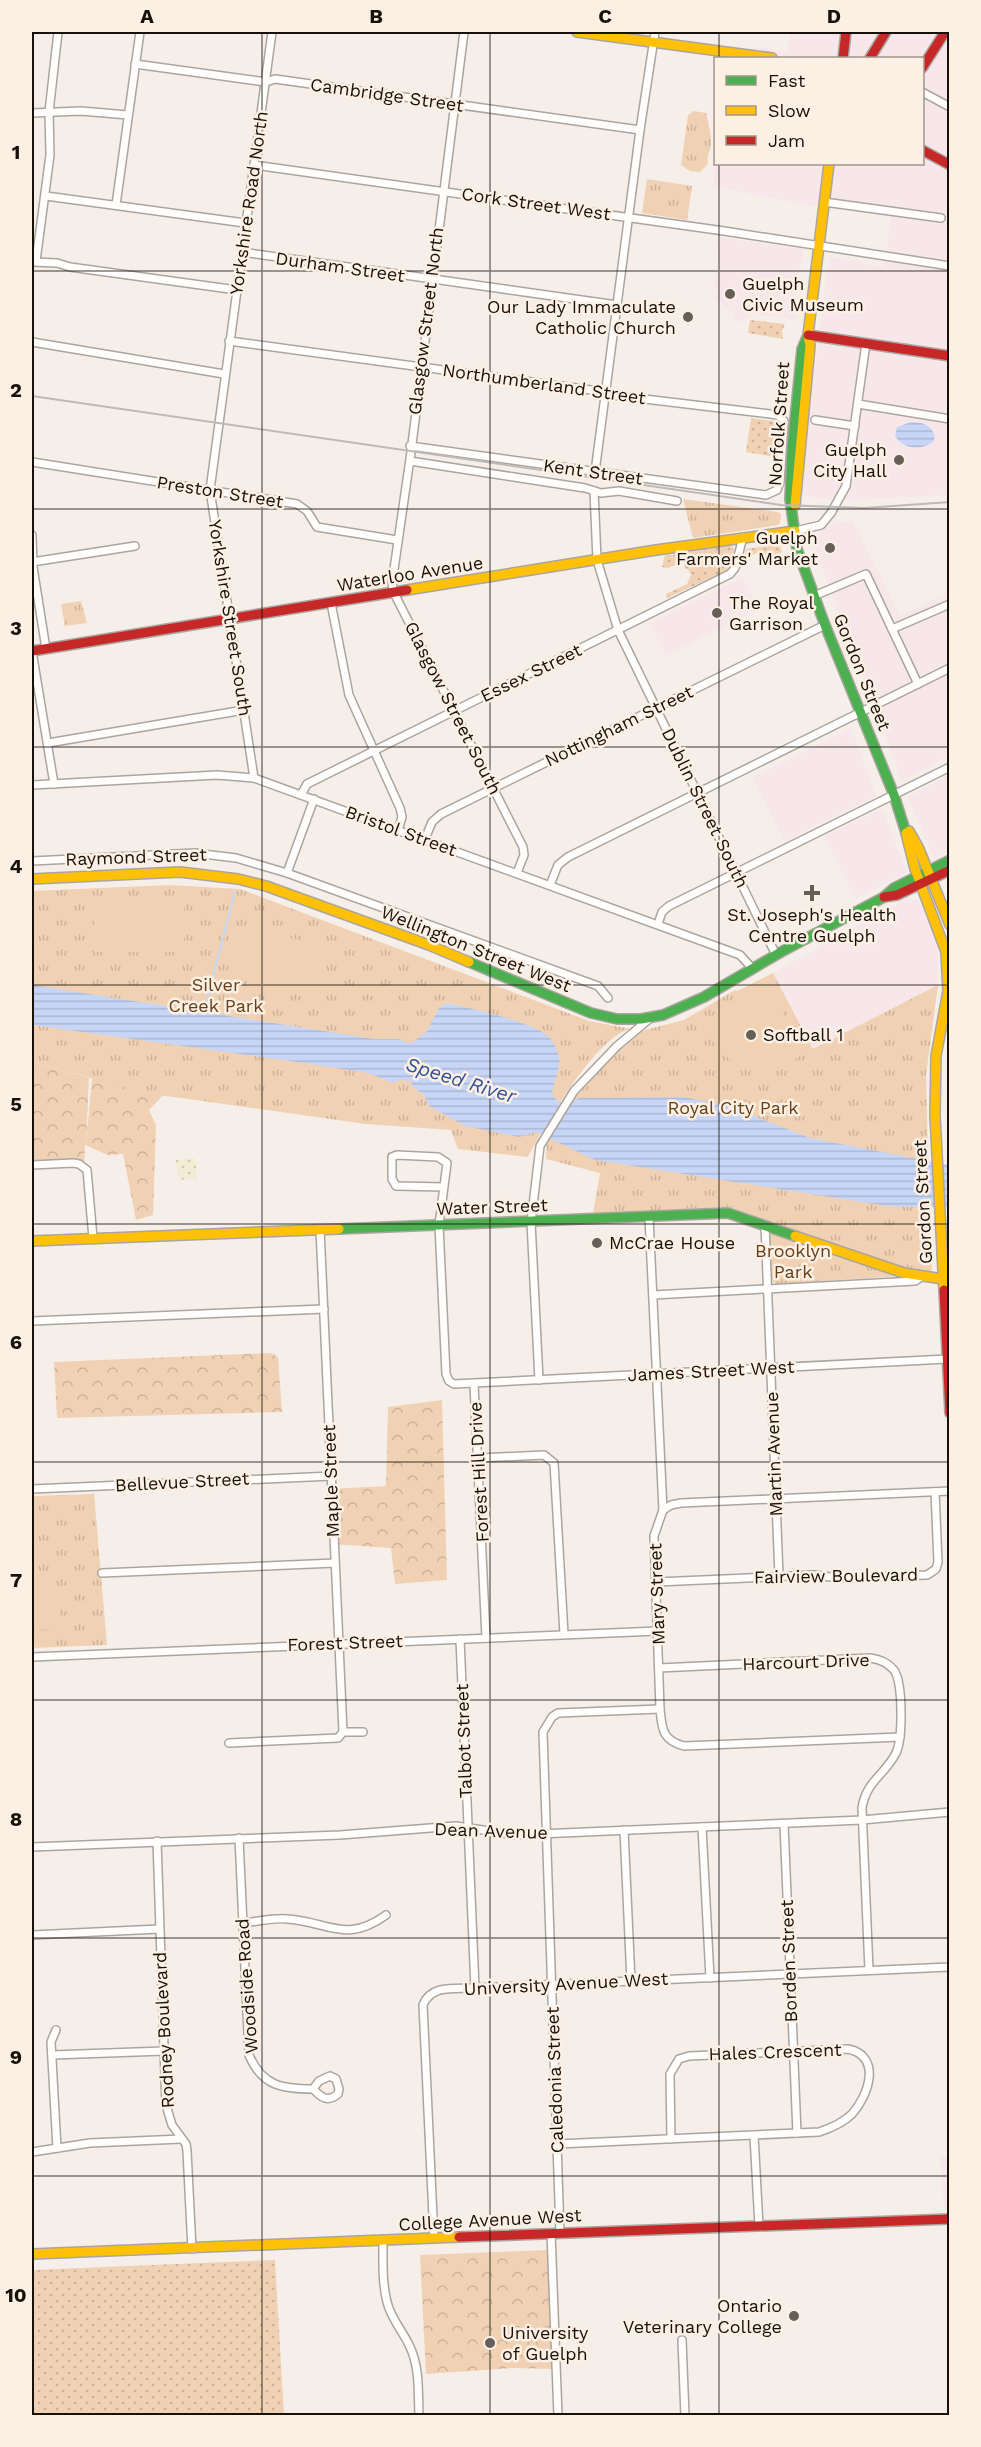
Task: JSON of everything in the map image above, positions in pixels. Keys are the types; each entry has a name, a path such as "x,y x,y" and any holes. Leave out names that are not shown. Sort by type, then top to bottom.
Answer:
{"main road":[{"path":"577,32 765,57"},
{"path":"843,57 846,32"},
{"path":"871,57 886,32"},
{"path":"924,65 945,32"},
{"path":"924,151 950,165"},
{"name":"Norfolk Street","path":"795,531 793,516 810,345 808,335 829,165"},
{"path":"808,335 950,356"},
{"name":"Waterloo Avenue","path":"32,651 743,537 795,531"},
{"name":"Gordon Street","path":"795,531 801,563 894,795 919,880 945,944 949,989 936,1056 936,1164 950,1413"},
{"name":"Gordon Street","path":"904,824 919,849 950,925"},
{"path":"930,875 950,860"},
{"path":"930,875 950,870"},
{"name":"Wellington Street West","path":"32,879 180,872 238,879 266,886 429,945 591,1013 607,1018 650,1019 688,1006 776,955 884,897 897,895 930,875"},
{"name":"Water Street","path":"32,1241 728,1213 904,1273 943,1279"},
{"name":"College Avenue West","path":"32,2254 950,2219"}],"street":[{"path":"58,32 49,112 50,156 46,196 34,261 237,290"},
{"path":"116,206 140,32"},
{"name":"Yorkshire Road North","path":"218,424 272,32"},
{"name":"Glasgow Street North","path":"397,540 410,461 410,446 464,32"},
{"path":"595,472 655,32"},
{"name":"Cambridge Street","path":"135,64 266,82 275,79 640,130"},
{"path":"924,93 950,107"},
{"path":"32,113 83,111 128,116"},
{"name":"Cork Street West","path":"254,165 819,245 950,266"},
{"path":"46,196 245,223"},
{"path":"824,202 941,218"},
{"name":"Durham Street","path":"242,252 617,305"},
{"name":"Northumberland Street","path":"229,341 606,392 611,395 778,415 784,421 782,473 779,487 775,492"},
{"path":"32,342 224,374"},
{"path":"795,531 821,525 846,486 867,343"},
{"path":"858,404 950,419"},
{"path":"815,420 854,430"},
{"name":"Yorkshire Street South","path":"218,424 210,490 254,778"},
{"name":"Kent Street","path":"410,446 766,495 775,492"},
{"name":"Kent Street","path":"410,461 594,490 601,493 619,491 677,501"},
{"name":"Preston Street","path":"32,462 297,504 307,511 313,524 321,529 397,540"},
{"name":"Dublin Street South","path":"594,490 597,561 618,630 776,955"},
{"path":"32,535 32,562 46,649"},
{"name":"Essex Street","path":"301,795 307,784 730,574 735,568 743,537"},
{"name":"Glasgow Street South","path":"397,540 392,583 394,593 523,847 524,855 517,873"},
{"path":"32,562 135,546"},
{"path":"814,596 866,574 918,684"},
{"path":"331,603 349,695 400,808 402,817 398,830"},
{"path":"892,629 950,604"},
{"name":"Nottingham Street","path":"425,839 430,825 437,816 825,625"},
{"path":"32,651 54,783"},
{"path":"550,885 558,865 564,860 950,668"},
{"path":"48,743 244,710"},
{"path":"658,924 662,912 669,906 950,767"},
{"name":"Bristol Street","path":"32,785 220,775 254,778 740,955 753,968"},
{"path":"287,873 314,799"},
{"name":"Raymond Street","path":"32,861 195,854 236,858 287,873 598,986 608,998"},
{"path":"539,1380 531,1222 539,1151 545,1136 566,1103 585,1079 617,1047 650,1019"},
{"name":"Forest Hill Drive","path":"444,1187 396,1186 392,1179 392,1157 397,1155 444,1159 447,1166 439,1225 446,1374 449,1381 454,1384 474,1384 486,1638"},
{"path":"32,1165 73,1163 87,1170 93,1238"},
{"name":"Mary Street","path":"649,1217 663,1510 654,1536 662,1727 672,1743 684,1746 900,1737"},
{"name":"Martin Avenue","path":"765,1225 779,1576"},
{"name":"Maple Street","path":"320,1229 343,1732"},
{"path":"653,1294 915,1281 923,1276"},
{"path":"32,1322 324,1309"},
{"name":"James Street West","path":"474,1384 772,1367 948,1354"},
{"path":"478,1458 544,1455 554,1463 564,1634"},
{"name":"Bellevue Street","path":"32,1489 332,1476"},
{"path":"663,1510 681,1503 950,1491"},
{"name":"Fairview Boulevard","path":"657,1582 813,1575 841,1578 931,1574 938,1562 935,1492"},
{"path":"102,1573 334,1563"},
{"name":"Forest Street","path":"32,1657 658,1631"},
{"name":"Talbot Street","path":"460,1639 475,1988"},
{"name":"Harcourt Drive","path":"660,1668 870,1658 881,1659 895,1672 899,1683 900,1737 897,1751 889,1765 868,1787 862,1808 869,1970"},
{"name":"Caledonia Street","path":"558,2415 556,2233 558,2144 543,1732 552,1717 558,1713 660,1709"},
{"path":"229,1743 338,1738 343,1732 363,1732"},
{"name":"Dean Avenue","path":"32,1847 340,1835 439,1827 467,1827 516,1835 862,1820 950,1812"},
{"name":"Borden Street","path":"784,1824 797,2133"},
{"path":"702,1827 710,1978"},
{"path":"624,1830 631,1981"},
{"name":"Woodside Road","path":"239,1838 249,2055 254,2066 270,2082 291,2089 313,2089"},
{"name":"Rodney Boulevard","path":"157,1841 166,2105 172,2125 187,2151 192,2249"},
{"path":"242,1923 290,1919 346,1932 376,1922 386,1915"},
{"path":"32,1935 159,1929"},
{"name":"University Avenue West","path":"434,2238 423,2005 426,1997 437,1990 950,1967"},
{"path":"56,2030 51,2042 57,2148"},
{"name":"Hales Crescent","path":"671,2139 670,2074 679,2060 689,2056 793,2050 848,2049 858,2051 869,2065 868,2086 852,2114 842,2122 819,2132 797,2133"},
{"path":"52,2055 164,2051"},
{"path":"558,2144 797,2133"},
{"path":"754,2136 759,2226"},
{"path":"32,2152 90,2143 181,2139"},
{"path":"383,2241 386,2298 392,2316 414,2355 419,2415"},
{"path":"682,2340 685,2415"}],"shaded area":[{"path":"790,32 883,32 892,37 895,32 949,32 949,495 846,500 800,496 830,257 884,267 892,209 837,200 812,206 712,186 716,165 924,165 924,57 745,57 748,46 787,52"},
{"path":"717,237 804,249 795,289 796,320 750,314 745,322 735,320 733,314 716,299 718,289 714,289 716,272 719,272"},
{"path":"853,520 900,616 949,592 949,756 902,781 807,528"},
{"path":"743,577 759,609 665,655 649,623"},
{"path":"851,728 876,796 785,841 753,777"},
{"path":"949,775 949,852 934,858 908,797"},
{"path":"882,809 907,872 855,899 824,836"},
{"path":"908,898 916,899 922,905 938,946 938,985 813,1049 773,973"},
{"path":"949,2156 949,2209 944,2209 940,2157"}],"green space":[{"path":"694,111 706,113 711,137 708,164 700,172 690,171 681,165 688,115"},
{"path":"647,179 692,186 687,220 642,213"},
{"path":"750,320 785,324 782,331 783,339 748,333"},
{"path":"751,418 773,421 778,426 776,457 746,452"},
{"path":"683,499 778,512 781,514 780,523 693,538"},
{"path":"779,544 782,552 766,561 760,551 745,560 748,565 741,568 746,549"},
{"path":"731,545 734,549 733,564 730,569 667,598 666,594 687,584 691,575 688,569 685,569 684,562 668,568 662,567 665,555 684,554 684,552"},
{"path":"81,601 87,623 65,626 61,604"},
{"name":"Silver Creek Park","path":"169,885 240,889 589,1021 631,1029 617,1035 588,1064 559,1104 528,1157 458,1149 451,1130 366,1124 145,1093 32,1062 32,891"},
{"path":"94,900 184,900 184,952 94,952"},
{"path":"242,926 329,947 317,997 230,976"},
{"name":"Royal City Park","path":"773,973 813,1049 938,985 926,1075 928,1159 925,1162 932,1270 922,1273 904,1268 730,1207 593,1213 600,1173 546,1159 547,1138 568,1105 631,1037 645,1030 684,1020 735,990"},
{"name":"Softball 1","path":"768,988 772,989 803,1054 770,1069 756,1070 732,1061 721,1051 700,1023"},
{"path":"96,1033 169,1089 149,1110 156,1125 153,1215 136,1220 123,1154 108,1155 85,1145 84,1167 32,1167 32,1062 89,1078 86,1144"},
{"name":"Brooklyn Park","path":"772,1234 900,1276 777,1284 771,1277 769,1236"},
{"path":"271,1353 278,1357 282,1412 57,1418 54,1362"},
{"path":"442,1400 447,1580 395,1584 391,1548 333,1544 331,1489 386,1486 388,1407"},
{"path":"94,1494 107,1645 32,1648 32,1496"},
{"path":"32,1584 47,1589 56,1600 59,1614 55,1629 32,1630"},
{"path":"548,2250 554,2369 512,2368 426,2374 420,2255"},
{"path":"275,2260 284,2415 32,2415 32,2270"}],"sand":[{"path":"195,1158 197,1178 180,1180 175,1160"}],"water":[{"path":"911,422 929,427 934,433 933,442 923,447 902,444 895,436 897,427"},
{"name":"Speed River","path":"32,985 374,1039 400,1039 412,1043 427,1031 439,1008 447,1003 470,1008 529,1026 548,1036 559,1057 552,1093 556,1100 568,1105 579,1098 684,1097 728,1106 810,1138 949,1165 949,1212 946,1208 887,1206 595,1160 536,1132 519,1137 465,1126 429,1106 424,1095 412,1086 411,1081 399,1080 394,1083 368,1073 32,1025"}],"waterway":[{"path":"203,1014 235,892"}],"railway":[{"path":"32,396 781,505 865,508 950,502"}],"traffic: fast":[{"path":"808,335 802,349 792,449 790,499 797,549 825,625 894,795 906,833"},
{"path":"469,962 591,1013 617,1019 641,1019 663,1015 704,997 781,952 884,897 894,888 950,860"},
{"path":"339,1229 728,1213 795,1236"}],"traffic: slow":[{"path":"577,32 764,57"},
{"path":"795,505 810,346 808,335 829,165"},
{"path":"407,590 656,550 795,531"},
{"path":"909,831 919,849 950,925"},
{"path":"906,833 915,869 946,952 948,991 936,1056 935,1115 944,1290"},
{"path":"32,879 180,872 238,879 266,886 429,945 469,962"},
{"path":"32,1241 339,1229"},
{"path":"795,1236 904,1273 943,1279"},
{"path":"32,2254 459,2237"}],"traffic: jam":[{"path":"843,57 846,32"},
{"path":"871,57 886,32"},
{"path":"924,65 945,32"},
{"path":"924,151 950,165"},
{"path":"808,335 950,356"},
{"path":"32,651 407,590"},
{"path":"884,897 897,895 950,870"},
{"path":"944,1290 950,1413"},
{"path":"459,2237 950,2219"}],"place":[{"name":"Guelph Civic Museum","path":"730,294"},
{"name":"Our Lady Immaculate Catholic Church","path":"688,317"},
{"name":"Guelph City Hall","path":"899,460"},
{"name":"Guelph Farmers' Market","path":"830,548"},
{"name":"The Royal Garrison","path":"717,613"},
{"name":"St. Joseph's Health Centre Guelph","path":"812,893"},
{"name":"Softball 1","path":"751,1035"},
{"name":"McCrae House","path":"597,1243"},
{"name":"Ontario Veterinary College","path":"794,2316"},
{"name":"University of Guelph","path":"490,2343"}]}
